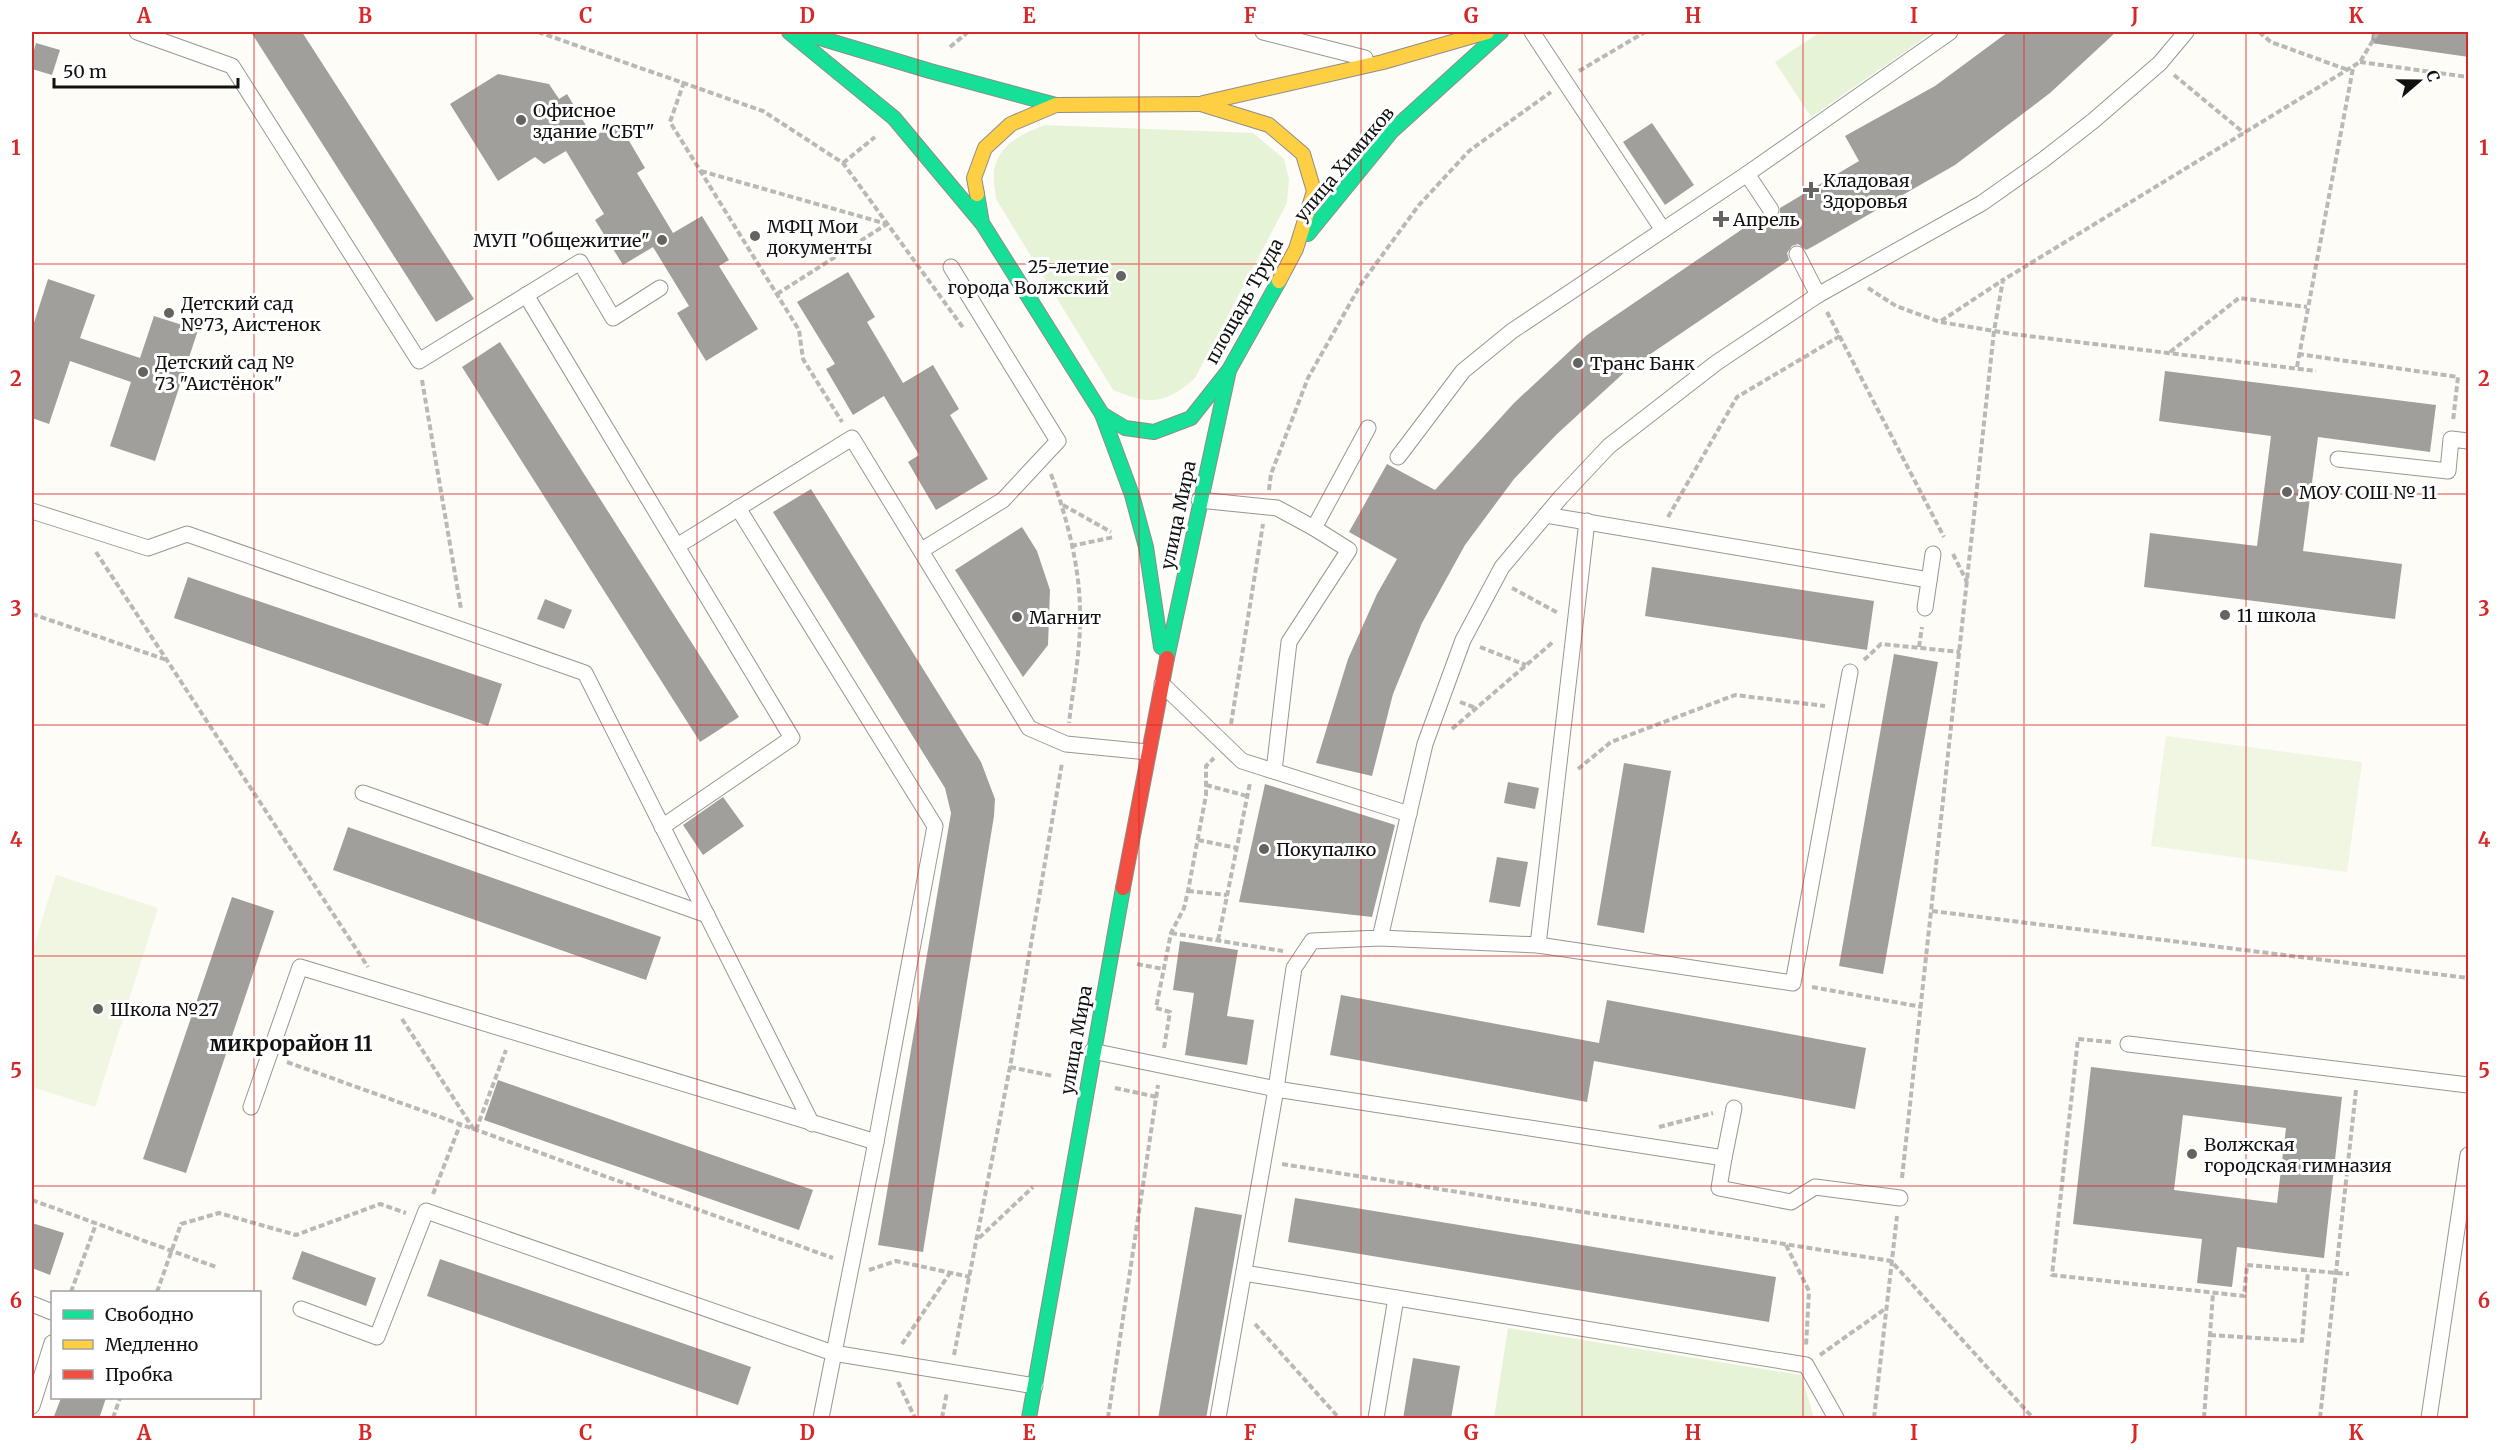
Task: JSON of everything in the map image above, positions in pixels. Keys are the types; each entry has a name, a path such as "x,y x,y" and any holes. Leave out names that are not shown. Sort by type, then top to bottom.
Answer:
{"street":[{"path":"789,32 894,118 982,224"},
{"path":"800,32 930,71 1056,105"},
{"path":"1201,104 1383,62 1487,32"},
{"name":"улица Химиков","path":"1296,249 1392,131 1501,32"},
{"name":"площадь Труда","path":"1201,104 1269,125 1303,154 1314,191 1296,249 1228,370 1191,418 1154,432 1125,428 1102,414 982,224 974,178 985,148 1011,124 1056,105 1201,104"},
{"name":"улица Мира","path":"1029,1419 1092,1051 1148,752 1228,370"},
{"name":"улица Мира","path":"1102,414 1132,495 1146,547 1163,677"}],"lane":[{"path":"136,32 232,66 419,361 580,262 613,318 660,288"},
{"path":"1263,32 1383,62"},
{"path":"1532,32 1663,230"},
{"path":"1398,457 1463,371 1512,331 1746,174 1950,32"},
{"path":"1380,938 1425,744 1463,640 1502,567 1546,515 1610,446 1657,407 1716,363 1818,295 1852,278 1982,203 2093,121 2160,63 2186,32"},
{"path":"1746,174 1771,210"},
{"path":"1797,254 1818,295"},
{"path":"922,550 1003,500 1058,441 951,267"},
{"path":"526,295 792,738 662,827"},
{"path":"1314,528 1368,428"},
{"path":"677,546 852,438 1029,728 1066,744 1148,752"},
{"path":"2338,459 2448,471 2451,439 2469,441"},
{"path":"1199,500 1277,508 1349,550 1289,642 1274,771"},
{"path":"738,508 935,826 821,1419"},
{"path":"32,511 148,548 187,534 585,673 812,1124"},
{"path":"1546,515 1929,580"},
{"path":"1538,945 1587,522"},
{"path":"1925,608 1933,554"},
{"path":"1218,1419 1264,1161 1294,968 1312,941 1380,938 1538,945 1793,983 1850,672"},
{"path":"1163,677 1242,761 1409,814"},
{"path":"363,793 707,915"},
{"path":"251,1107 300,967 876,1142"},
{"path":"2128,1044 2469,1085"},
{"path":"1092,1051 1276,1089 1724,1158"},
{"path":"1734,1108 1719,1188 1791,1202 1815,1187 1900,1198"},
{"path":"2428,1419 2469,1155"},
{"path":"301,1309 377,1337 425,1215 833,1353 1035,1386"},
{"path":"1244,1273 1806,1365 1836,1419"},
{"path":"1376,1419 1396,1298"},
{"path":"32,1304 51,1312"},
{"path":"32,1406 51,1346"}],"path":[{"path":"538,32 763,111 843,163 964,330"},
{"path":"948,50 968,32"},
{"path":"2259,32 2271,42 2348,70"},
{"path":"1940,322 2003,279 2348,70 2360,62 2378,32"},
{"path":"2360,62 2469,76"},
{"path":"2160,63 2244,133"},
{"path":"2296,367 2354,66"},
{"path":"684,82 670,122 799,330 803,359 852,438"},
{"path":"843,163 883,130"},
{"path":"701,171 888,224"},
{"path":"777,294 888,224"},
{"path":"1852,278 1896,306 1940,322 1994,331 2316,370"},
{"path":"1874,1419 1922,1006 1994,331 2003,279"},
{"path":"1818,295 1967,582"},
{"path":"2170,352 2239,298 2307,307"},
{"path":"1659,534 1737,397 1840,336"},
{"path":"2298,354 2458,377 2451,439"},
{"path":"419,361 465,631"},
{"path":"942,1419 1011,1067 1066,744 1080,613 1071,546 1062,505 1044,457"},
{"path":"1062,505 1117,536 1071,546"},
{"path":"79,526 475,1131"},
{"path":"1449,732 1575,623 1495,579"},
{"path":"32,614 167,660"},
{"path":"1463,640 1526,665"},
{"path":"1850,672 1881,644 1960,652"},
{"path":"1557,787 1611,742 1735,695 1843,708"},
{"path":"1218,940 1253,765"},
{"path":"1206,785 1247,796"},
{"path":"1198,840 1237,848"},
{"path":"1188,891 1227,895"},
{"path":"1932,911 2469,978"},
{"path":"1108,1419 1170,1012 1156,1008 1171,933 1303,954"},
{"path":"1793,983 1922,1006"},
{"path":"475,1131 513,1033"},
{"path":"2128,1044 2078,1039 2052,1275 2244,1296 2247,1265 2349,1274"},
{"path":"269,1056 850,1271 896,1261 970,1277"},
{"path":"1011,1067 1053,1076"},
{"path":"2320,1419 2358,1071"},
{"path":"1112,1087 1157,1097"},
{"path":"1653,1129 1734,1108"},
{"path":"158,1291 181,1224 219,1213 296,1235 380,1204 425,1215 460,1125"},
{"path":"1264,1161 1891,1261 2033,1419"},
{"path":"979,1238 1033,1187"},
{"path":"32,1200 216,1267"},
{"path":"72,1291 96,1224"},
{"path":"1785,1244 1809,1291 1806,1365"},
{"path":"2210,1335 2302,1341 2308,1271"},
{"path":"915,1419 889,1363 950,1273"},
{"path":"2204,1419 2214,1293"},
{"path":"1238,1305 1339,1419"},
{"path":"1806,1365 1886,1309"},
{"path":"113,1419 120,1399"}],"green space":[{"path":"1820,32 1933,32 1811,117 1775,62"},
{"path":"1045,125 1253,133 1284,159 1289,179 1287,203 1195,378 1165,398 1147,400 1113,390 996,199 994,170 1001,153 1020,136"},
{"path":"2166,736 2362,762 2347,872 2151,846"},
{"path":"56,875 158,908 95,1107 32,1087 32,952"},
{"path":"1508,1328 1801,1375 1814,1418 1494,1418"}],"building":[{"path":"251,32 302,32 474,299 436,322"},
{"path":"2008,32 2116,32 2050,93 1955,165 1806,250 1798,244 1792,246 1787,253 1789,260 1627,370 1557,434 1514,479 1465,545 1422,623 1393,694 1372,776 1316,763 1348,659 1377,594 1397,559 1349,532 1387,464 1435,490 1514,403 1587,335 1763,215 1767,219 1776,218 1780,214 1780,208 1859,161 1845,136 1935,86"},
{"path":"2372,32 2469,32 2469,57 2371,43"},
{"path":"36,43 60,50 52,75 32,69 32,57"},
{"path":"498,74 549,84 559,99 567,94 593,137 618,122 645,168 637,173 673,233 702,216 729,260 719,266 758,329 706,361 677,313 689,306 653,247 623,265 595,220 604,214 566,151 544,164 535,157 498,181 450,104"},
{"path":"1652,123 1694,185 1665,205 1623,142"},
{"path":"848,272 875,317 867,322 903,383 933,365 959,409 950,415 988,479 936,510 908,462 919,455 884,396 853,415 826,369 835,364 797,302"},
{"name":"Детский сад № 73 \"Аистёнок\"","path":"48,279 95,295 80,338 140,358 154,316 198,330 155,461 110,446 131,382 70,361 49,424 32,418 32,329"},
{"path":"500,342 739,717 700,742 462,367"},
{"name":"МОУ СОШ № 11","path":"2165,371 2436,405 2430,452 2318,437 2303,551 2402,564 2395,619 2144,587 2150,533 2257,546 2271,436 2159,421"},
{"path":"811,489 981,762 995,799 923,1252 878,1245 951,813 945,788 773,512"},
{"name":"Магнит","path":"1022,527 1037,551 1050,590 1048,645 1023,677 955,570"},
{"path":"1652,567 1874,601 1867,650 1645,616"},
{"path":"188,577 502,684 488,726 174,618"},
{"path":"545,599 572,610 564,629 537,619"},
{"path":"1894,654 1938,662 1883,974 1839,966"},
{"path":"1624,763 1671,771 1644,933 1597,925"},
{"path":"1508,782 1539,788 1535,809 1504,803"},
{"path":"1265,784 1395,825 1372,917 1239,902"},
{"path":"723,797 744,826 703,855 683,825"},
{"path":"348,827 661,937 646,980 333,870"},
{"path":"1497,857 1528,862 1520,907 1489,902"},
{"path":"232,897 274,911 186,1173 143,1159"},
{"path":"1180,941 1238,950 1227,1016 1254,1020 1247,1065 1185,1055 1194,993 1173,990"},
{"path":"1341,995 1599,1043 1607,1000 1866,1048 1855,1109 1594,1061 1587,1102 1330,1055"},
{"path":"2091,1067 2342,1097 2324,1258 2237,1247 2232,1287 2197,1283 2202,1239 2073,1224","holes":["2183,1115 2286,1128 2277,1203 2174,1190"]},
{"path":"498,1080 813,1190 799,1230 484,1120"},
{"path":"1295,1198 1776,1277 1769,1322 1288,1242"},
{"path":"1195,1207 1242,1215 1206,1419 1158,1419"},
{"path":"32,1223 64,1233 50,1275 32,1268"},
{"path":"302,1251 376,1278 366,1306 292,1279"},
{"path":"440,1259 751,1367 738,1405 427,1296"},
{"path":"1413,1358 1460,1366 1451,1419 1403,1419"},
{"path":"61,1399 106,1399 99,1419 53,1419"}],"traffic: fast":[{"path":"789,32 894,118 981,222"},
{"path":"800,32 930,71 1056,105"},
{"path":"1308,234 1392,131 1501,32"},
{"path":"977,194 982,223 1102,414 1125,428 1154,432 1191,418 1229,370 1279,281"},
{"path":"1167,658 1229,370"},
{"path":"1102,414 1132,495 1146,547 1161,647"},
{"path":"1029,1418 1123,888"}],"traffic: slow":[{"path":"1203,103 1383,62 1487,32"},
{"path":"1201,104 1269,125 1303,154 1314,191 1296,249 1279,281"},
{"path":"977,194 974,178 985,148 1011,124 1056,105 1201,104"}],"traffic: jam":[{"path":"1123,888 1167,658"}],"place":[{"name":"Офисное здание \"СБТ\"","path":"521,120"},
{"name":"Кладовая Здоровья","path":"1811,190"},
{"name":"Апрель","path":"1721,219"},
{"name":"МФЦ Мои документы","path":"755,236"},
{"name":"МУП \"Общежитие\"","path":"662,240"},
{"name":"25-летие города Волжский","path":"1121,276"},
{"name":"Детский сад №73, Аистенок","path":"169,313"},
{"name":"Транс Банк","path":"1578,363"},
{"name":"Детский сад № 73 \"Аистёнок\"","path":"143,372"},
{"name":"МОУ СОШ № 11","path":"2287,492"},
{"name":"11 школа","path":"2225,615"},
{"name":"Магнит","path":"1017,617"},
{"name":"Покупалко","path":"1264,849"},
{"name":"Школа №27","path":"98,1009"},
{"name":"Волжская городская гимназия","path":"2192,1154"}],"district":[{"name":"микрорайон 11","path":"291,1043"}]}
